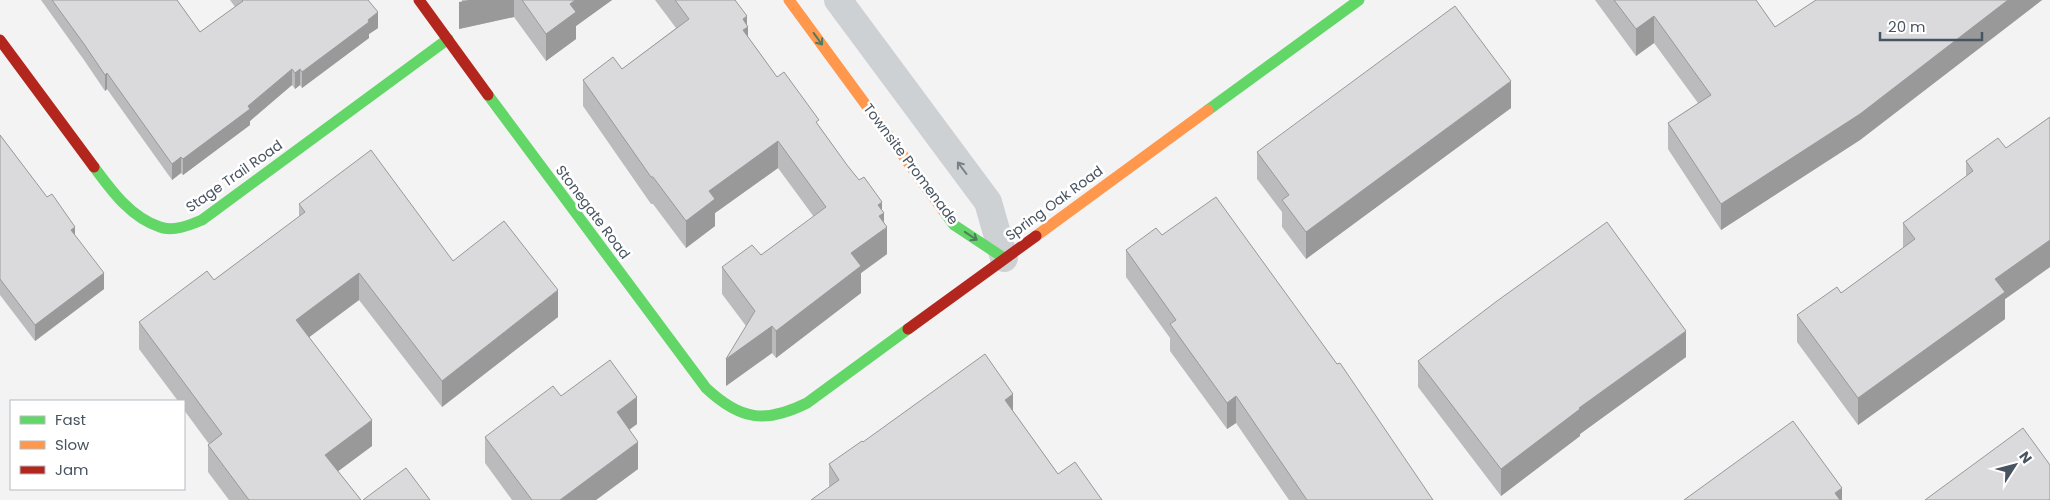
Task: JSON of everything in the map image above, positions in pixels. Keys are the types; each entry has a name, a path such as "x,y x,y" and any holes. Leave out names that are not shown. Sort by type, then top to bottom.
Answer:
{"street":[{"name":"Stonegate Road","path":"419,0 706,388 729,409 744,415 762,418"},
{"name":"Townsite Promenade","path":"789,0 954,225 1004,258"},
{"path":"838,0 988,202 1004,258"},
{"name":"Spring Oak Road","path":"762,418 776,417 792,412 807,403 1359,0"},
{"name":"Stage Trail Road","path":"0,40 113,193 136,215 161,228 184,227 202,220 448,39"}],"building":[{"path":"52,0 177,0 200,32 242,0 368,0 378,12 368,20 369,22 302,72 300,69 295,73 292,69 248,106 250,109 183,159 181,157 172,164 107,73 105,75"},
{"path":"522,0 575,0 570,4 576,12 546,34"},
{"path":"675,0 735,0 747,16 743,19 748,27 743,30 777,77 784,72 819,120 816,122 859,180 864,177 882,202 878,205 884,213 879,216 887,227 851,253 861,266 776,331 772,326 726,359 755,311 722,267 752,245 761,255 826,207 778,141 709,191 715,199 686,221 653,177 651,177 583,80 613,57 622,69 689,19"},
{"path":"1614,0 1756,0 1775,27 1816,0 2008,0 1860,114 1721,204 1668,123 1711,95 1654,16 1636,29"},
{"path":"1455,6 1511,81 1306,232 1282,200 1289,195 1257,152"},
{"path":"2050,117 2050,240 1995,279 2005,292 1858,398 1797,315 1837,287 1841,293 1915,239 1903,223 1973,171 1966,161 1998,138 2006,148"},
{"path":"0,135 47,197 52,194 75,227 71,230 104,273 35,325 0,279"},
{"path":"371,150 453,261 504,221 558,290 442,381 359,273 296,320 372,420 325,455 361,500 249,500 208,445 222,434 139,322 207,271 214,280 305,212 299,204"},
{"path":"1216,197 1337,364 1340,363 1433,500 1307,500 1236,396 1227,403 1170,324 1176,320 1126,250 1156,228 1162,235"},
{"path":"1607,222 1686,331 1579,408 1501,469 1418,361 1497,301"},
{"path":"985,354 1013,394 1005,400 1058,474 1075,462 1102,500 811,500 839,480 829,464 863,442"},
{"path":"610,360 637,397 617,412 638,442 560,500 532,500 485,437 553,386 561,396"},
{"path":"1793,421 1842,488 1835,493 1840,500 1684,500"},
{"path":"2023,428 2050,465 2050,500 1925,500"},
{"path":"406,468 430,500 363,500"}],"traffic: fast":[{"path":"1208,110 1359,0"},
{"path":"94,167 122,202 150,223 170,229 192,224 202,220 448,39"},
{"path":"488,95 706,388 730,407 742,412 766,416 792,410 807,403 908,329"},
{"path":"943,210 954,225 1004,258"}],"traffic: slow":[{"path":"789,0 943,210"},
{"path":"1036,236 1208,110"}],"traffic: jam":[{"path":"419,0 488,95"},
{"path":"0,40 94,167"},
{"path":"908,329 1036,236"}]}
